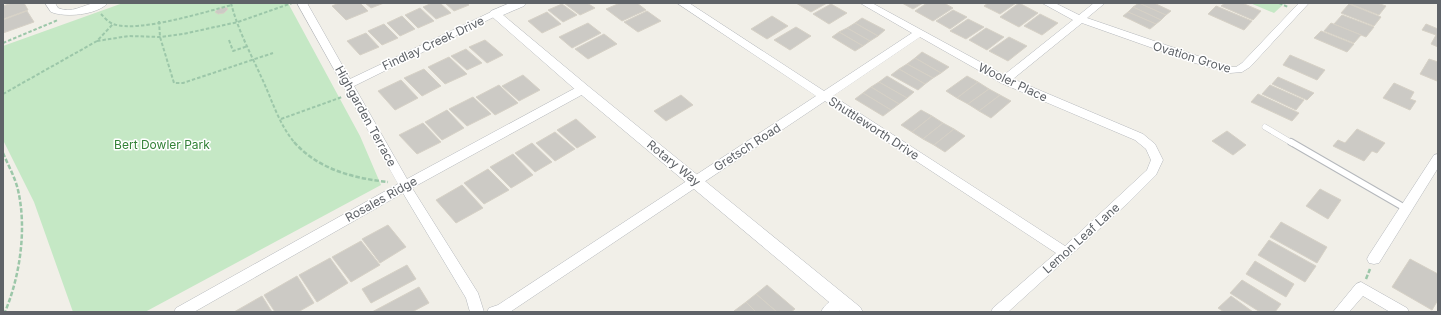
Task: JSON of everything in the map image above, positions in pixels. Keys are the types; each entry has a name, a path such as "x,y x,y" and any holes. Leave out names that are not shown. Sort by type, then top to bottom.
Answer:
{"street":[{"path":"50,3 54,10 63,14 99,4"},
{"name":"Highgarden Terrace","path":"302,3 404,184 473,297 477,312"},
{"name":"Findlay Creek Drive","path":"350,88 495,14 520,3"},
{"name":"Shuttleworth Drive","path":"682,3 1066,253"},
{"name":"Wooler Place","path":"865,3 1005,80 1138,137 1151,147 1157,160"},
{"path":"1047,3 1080,19"},
{"path":"1005,80 1100,3"},
{"name":"Ovation Grove","path":"1080,19 1198,61 1225,69 1238,70 1246,65 1295,10 1304,3"},
{"name":"Rotary Way","path":"495,14 583,89 695,180 841,308"},
{"name":"Gretsch Road","path":"494,312 502,310 919,32"},
{"name":"Rosales Ridge","path":"190,310 404,184 583,89"},
{"path":"1374,259 1438,158"},
{"name":"Lemon Leaf Lane","path":"998,312 1066,253 1152,172 1157,160"},
{"path":"1340,312 1361,288 1402,312"}],"lane":[{"path":"1265,127 1405,208"}],"path":[{"path":"97,41 129,36 160,37 190,33 238,22 292,3"},
{"path":"99,4 108,21 113,24 140,24 159,21 231,4 253,60 281,120 292,140 302,151 325,166 361,178 404,184"},
{"path":"3,42 50,25 58,20 63,14"},
{"path":"159,21 160,37 174,83 182,83 273,53"},
{"path":"3,94 97,41 113,24"},
{"path":"228,40 233,51 248,46"},
{"path":"281,120 350,88"},
{"path":"3,153 18,191 21,219 18,267 12,294 5,312"},
{"path":"1361,288 1374,259"}],"green space":[{"name":"Bert Dowler Park","path":"123,3 288,3 360,136 381,185 145,312 73,312 34,202 3,140 3,46"},
{"path":"1250,3 1285,3 1274,13"}],"building":[{"path":"12,3 24,3 28,10 3,19 3,6"},
{"path":"339,3 360,3 368,11 346,20 332,6"},
{"path":"365,3 384,3 371,8"},
{"path":"432,3 440,3 451,13 436,19 423,7"},
{"path":"445,3 467,3 469,5 454,11"},
{"path":"564,3 587,3 595,8 580,15"},
{"path":"620,3 637,3 646,10 622,21 606,9"},
{"path":"796,3 827,3 811,12"},
{"path":"902,3 923,3 913,9"},
{"path":"927,3 944,3 953,8 933,21 915,11"},
{"path":"988,3 1016,3 1000,14 984,6"},
{"path":"1019,3 1038,13 1019,27 1000,17"},
{"path":"1139,3 1166,15 1161,20 1133,7"},
{"path":"1139,3 1154,3 1171,11 1166,15"},
{"path":"1225,3 1242,3 1261,11 1253,20 1221,6"},
{"path":"1348,3 1377,3 1386,6 1379,15"},
{"path":"562,4 577,15 563,22 548,10"},
{"path":"831,4 847,13 829,24 813,14"},
{"path":"1349,4 1381,17 1374,26 1341,13"},
{"path":"1216,6 1252,21 1244,30 1208,14"},
{"path":"225,7 228,9 224,13 218,14 215,12 218,9"},
{"path":"1133,7 1161,20 1156,24 1128,12"},
{"path":"420,8 434,21 418,28 405,15"},
{"path":"953,10 967,17 950,29 936,21"},
{"path":"27,11 34,22 3,33 3,20"},
{"path":"647,11 661,21 638,32 624,22"},
{"path":"547,12 561,24 542,33 528,21"},
{"path":"1128,12 1156,24 1150,29 1123,16"},
{"path":"1040,14 1058,23 1042,35 1024,26"},
{"path":"1342,15 1374,27 1366,37 1334,24"},
{"path":"402,16 415,29 400,36 387,23"},
{"path":"772,16 788,26 767,39 751,29"},
{"path":"862,18 885,30 878,36 855,23"},
{"path":"968,19 984,27 966,39 950,31"},
{"path":"588,23 601,33 572,48 559,37"},
{"path":"855,23 878,36 870,41 847,28"},
{"path":"1331,23 1361,35 1354,43 1324,31"},
{"path":"384,24 398,38 382,45 368,31"},
{"path":"1426,24 1438,29 1438,47 1431,44 1436,35 1422,30"},
{"path":"796,27 811,36 790,50 774,40"},
{"path":"847,28 870,41 863,46 839,32"},
{"path":"986,28 1004,37 987,50 969,40"},
{"path":"1321,31 1354,44 1347,52 1314,38"},
{"path":"839,32 863,46 855,51 832,37"},
{"path":"366,33 379,47 360,55 347,41"},
{"path":"604,34 617,44 588,59 575,49"},
{"path":"1009,37 1027,46 1008,61 989,51"},
{"path":"485,40 503,55 487,63 469,47"},
{"path":"466,49 482,63 467,70 451,56"},
{"path":"922,52 949,67 941,73 915,58"},
{"path":"1290,55 1325,70 1317,80 1283,65"},
{"path":"449,57 467,74 445,84 428,67"},
{"path":"915,58 941,73 933,78 907,64"},
{"path":"1429,59 1438,62 1437,81 1420,74"},
{"path":"907,64 933,78 925,84 899,69"},
{"path":"424,69 441,86 422,96 404,78"},
{"path":"899,69 925,84 918,90 891,75"},
{"path":"523,75 540,90 519,101 502,86"},
{"path":"887,76 914,92 907,98 879,82"},
{"path":"967,76 978,82 957,98 946,91"},
{"path":"1278,77 1314,93 1307,100 1272,84"},
{"path":"401,80 418,98 395,110 378,91"},
{"path":"879,82 907,98 899,104 871,87"},
{"path":"978,82 989,89 968,104 957,98"},
{"path":"1394,83 1414,92 1410,99 1416,101 1410,110 1383,98"},
{"path":"499,85 518,103 495,115 476,97"},
{"path":"1270,85 1304,100 1296,110 1262,94"},
{"path":"871,87 899,104 891,110 863,93"},
{"path":"989,89 1000,95 979,111 968,104"},
{"path":"863,93 891,110 883,116 855,99"},
{"path":"1258,94 1299,113 1292,121 1251,102"},
{"path":"681,95 693,105 666,121 654,111"},
{"path":"1000,95 1011,101 991,118 979,111"},
{"path":"473,97 491,114 467,126 449,109"},
{"path":"447,110 464,128 442,140 425,122"},
{"path":"921,110 932,116 912,132 901,125"},
{"path":"932,116 943,123 923,139 912,132"},
{"path":"576,119 596,137 577,148 557,130"},
{"path":"423,123 441,142 417,154 399,135"},
{"path":"943,123 954,129 934,145 923,139"},
{"path":"954,129 965,136 945,152 934,145"},
{"path":"1357,129 1385,143 1377,153 1372,151 1364,161 1333,146 1338,140 1345,143"},
{"path":"1227,131 1246,145 1233,155 1212,141"},
{"path":"555,132 575,149 555,161 536,143"},
{"path":"532,143 552,162 535,172 515,153"},
{"path":"513,154 533,175 511,188 490,167"},
{"path":"488,169 509,190 484,204 464,183"},
{"path":"462,185 483,208 456,223 436,200"},
{"path":"1320,189 1341,200 1328,219 1306,206"},
{"path":"1281,222 1327,247 1317,263 1270,237"},
{"path":"388,225 406,247 380,263 362,239"},
{"path":"1269,240 1316,266 1305,282 1258,255"},
{"path":"361,241 380,265 351,282 332,257"},
{"path":"330,258 348,283 317,302 299,275"},
{"path":"1410,259 1438,274 1438,300 1432,310 1392,287"},
{"path":"1255,261 1294,284 1286,297 1246,274"},
{"path":"407,265 416,279 371,303 362,289"},
{"path":"297,276 314,303 298,312 275,312 264,295"},
{"path":"1242,280 1281,304 1275,312 1260,312 1230,293"},
{"path":"767,285 795,309 791,312 777,312 756,294"},
{"path":"419,287 429,303 412,312 372,312"},
{"path":"756,294 777,312 756,312 746,302"},
{"path":"262,296 272,312 234,312"},
{"path":"1231,296 1253,312 1224,312 1218,308"},
{"path":"746,302 756,312 734,311"}]}
